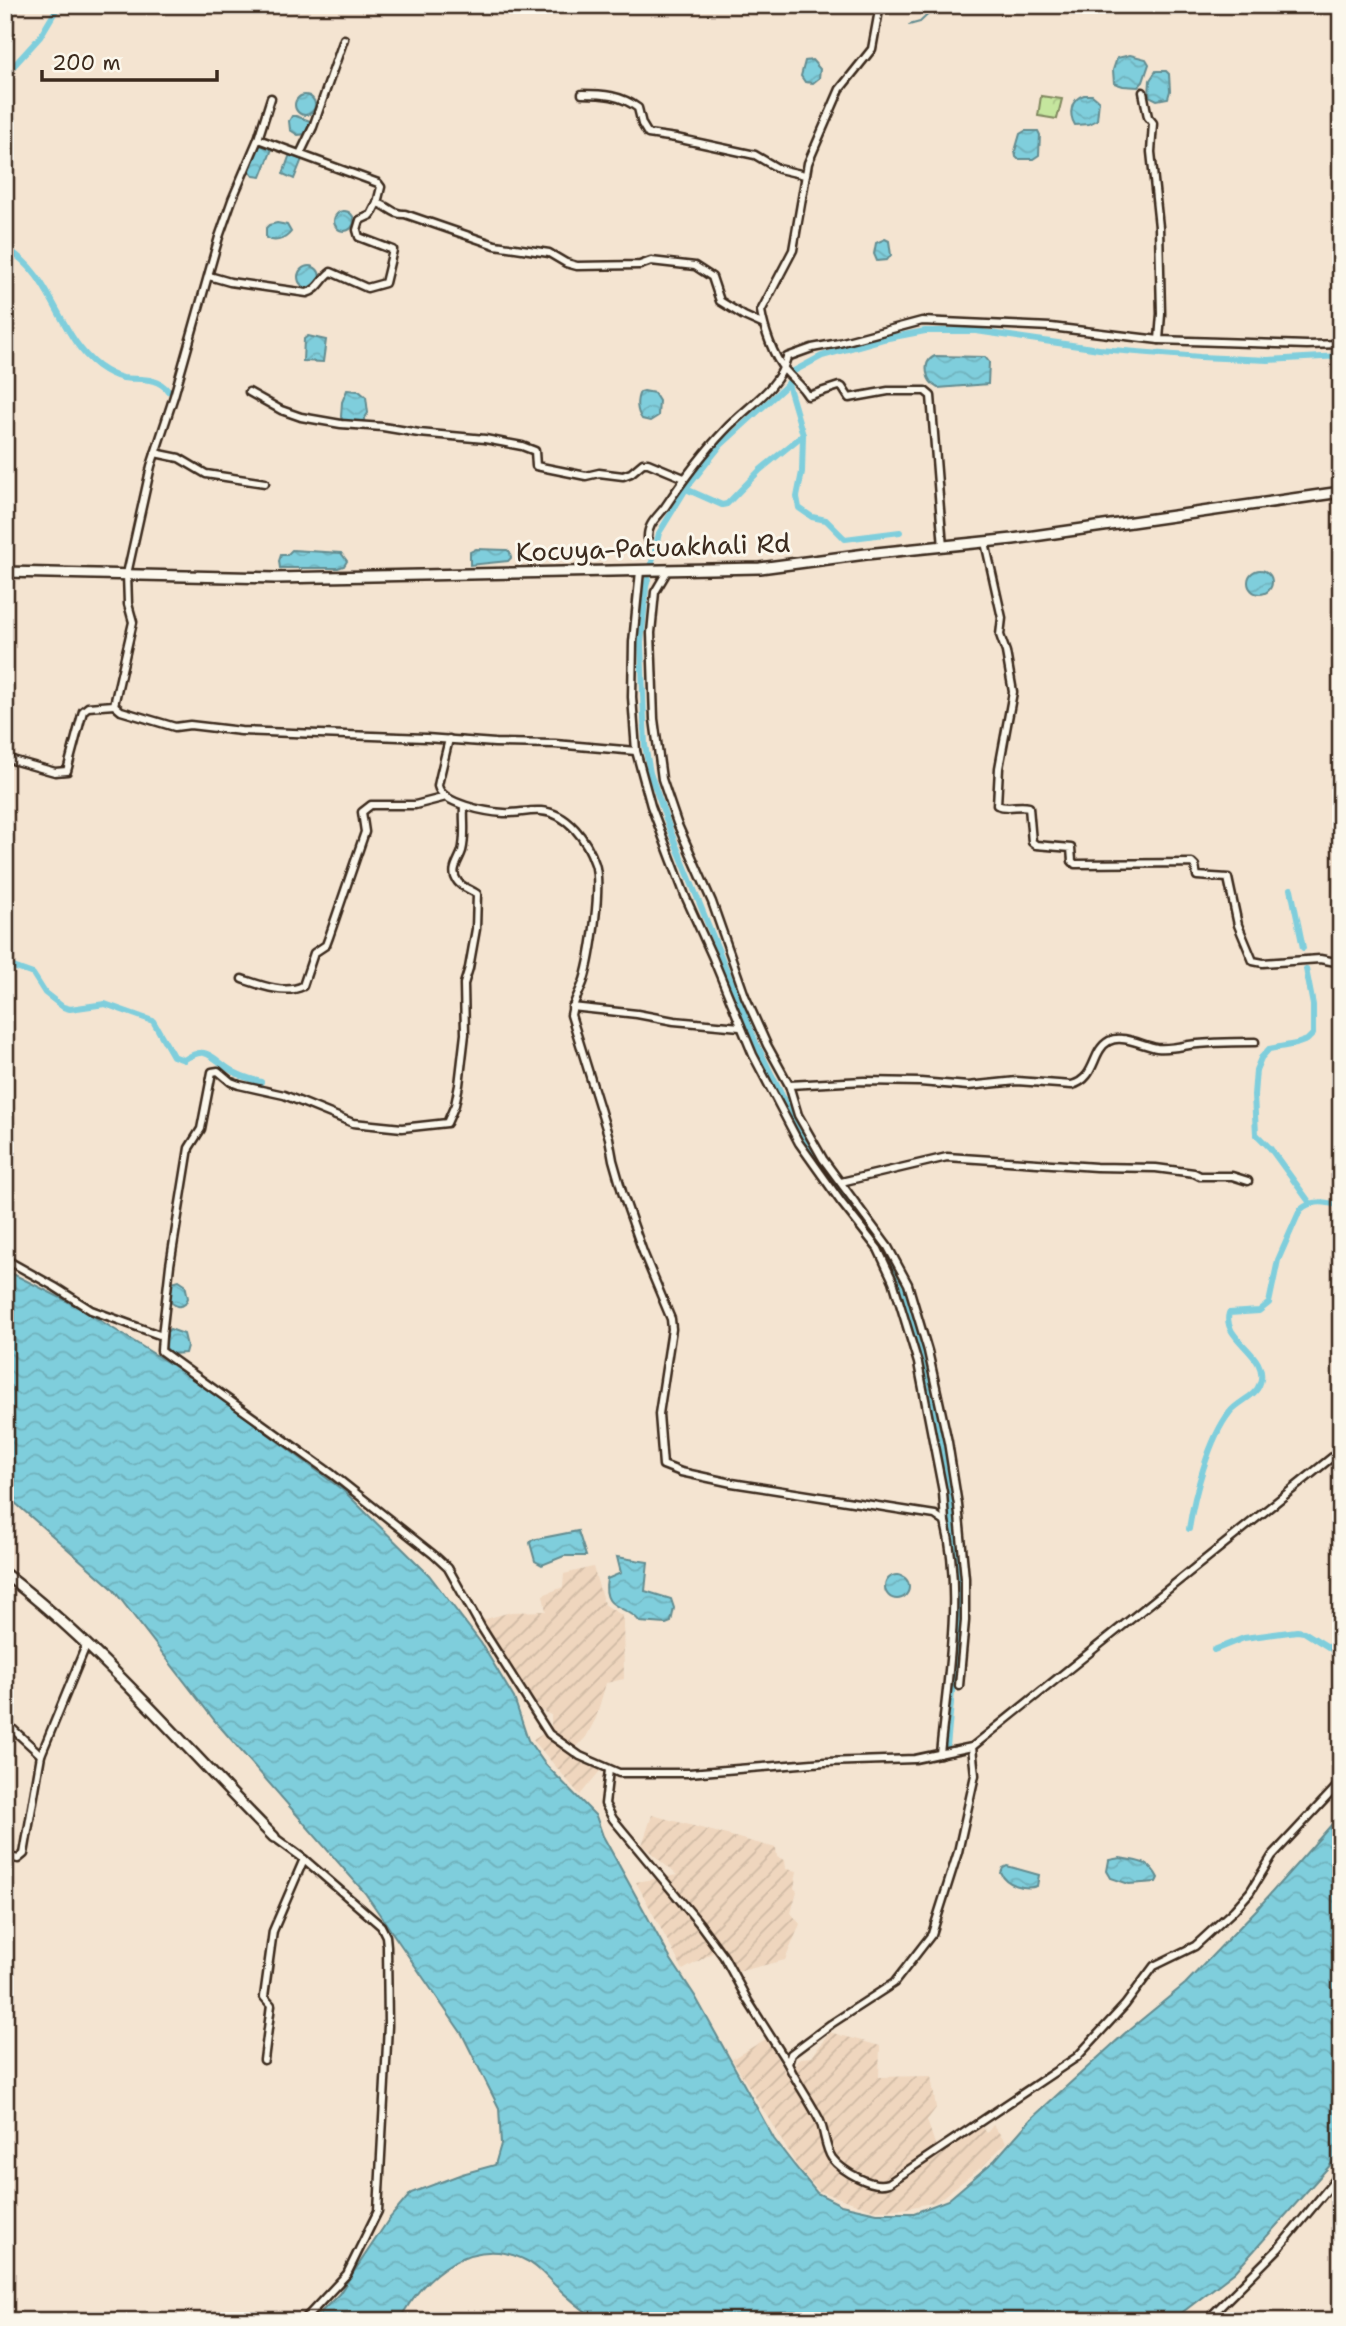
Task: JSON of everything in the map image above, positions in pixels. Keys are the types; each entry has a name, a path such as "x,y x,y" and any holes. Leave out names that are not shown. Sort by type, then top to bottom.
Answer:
{"main road":[{"name":"Kocuya-Patuakhali Rd","path":"5,572 276,578 760,568 985,542 1341,492"},
{"path":"5,1573 87,1643 274,1837"}],"street":[{"path":"880,5 872,49 841,89 808,163 793,250 761,311 779,362 798,381 808,396 839,386 849,398 888,391 929,393 943,547"},
{"path":"300,155 313,127 344,39"},
{"path":"1143,92 1147,117 1153,123 1151,152 1159,227 1159,340"},
{"path":"582,94 613,95 631,102 638,108 648,134 755,155 779,169 805,175"},
{"path":"114,705 133,622 128,604 127,574 155,453 232,200 258,139 271,98"},
{"path":"209,276 230,282 307,293 319,287 331,272 367,288 385,283 393,250 359,237 357,230 360,220 372,215 381,187 378,183 258,139"},
{"path":"377,202 386,205 396,214 405,214 484,242 549,253 576,266 640,265 651,261 695,266 712,277 720,301 762,324"},
{"path":"648,539 652,523 684,478 724,430 787,372 787,357 799,352 922,321 1051,327 1159,340 1341,344"},
{"path":"249,392 281,410 301,417 522,446 534,451 536,466 552,471 586,476 599,473 623,476 643,463 648,463 684,478"},
{"path":"155,453 179,458 206,474 265,483"},
{"path":"985,542 1002,618 1000,635 1013,692 999,768 997,805 1004,808 1022,805 1029,807 1032,842 1035,845 1071,848 1072,861 1075,864 1192,863 1197,876 1228,877 1238,925 1253,961 1263,963 1320,959 1341,963"},
{"path":"642,570 632,678 636,751 657,826 740,1027 795,1137 878,1249 893,1281 918,1363 943,1492 952,1569 953,1596 940,1754"},
{"path":"666,570 655,592 650,633 654,719 662,779 677,823 712,902 745,996 766,1045 789,1085 796,1110 812,1143 900,1266 908,1284 928,1352 951,1462 963,1551 965,1621 959,1686"},
{"path":"5,758 55,772 67,771 83,711 88,707 114,705 121,711 175,727 190,725 241,731 555,744 636,751"},
{"path":"449,740 439,780 439,788 446,797 464,806 504,813 550,813 570,824 581,834 596,866 588,959 571,1015 610,1138 623,1195 671,1319 672,1329 659,1414 663,1465 681,1472 744,1485 935,1516 945,1522"},
{"path":"242,979 262,986 284,989 303,986 314,953 326,945 346,892 365,832 362,812 370,805 415,805 446,797"},
{"path":"464,806 465,835 454,874 458,882 477,894 477,915 464,984 465,1034 459,1085 456,1105 450,1118 447,1123 402,1128 353,1123 284,1095 239,1086 218,1071 212,1072 201,1129 189,1148 187,1173 173,1241 161,1351 332,1474 448,1568 481,1627 549,1734 563,1746 609,1770 636,1774 915,1759 972,1747 1341,1450"},
{"path":"572,1007 740,1027"},
{"path":"789,1085 864,1082 968,1086 1017,1081 1072,1085 1091,1072 1102,1048 1114,1040 1171,1049 1188,1045 1255,1042"},
{"path":"841,1182 947,1157 1183,1170 1200,1176 1232,1177 1248,1181"},
{"path":"5,1259 91,1310 162,1336"},
{"path":"5,1856 18,1859 24,1854 41,1755 87,1643"},
{"path":"5,1722 41,1755"},
{"path":"788,2064 791,2054 894,1983 932,1934 958,1852 975,1774 972,1747"},
{"path":"609,1770 605,1804 613,1819 724,1957 820,2122 830,2155 840,2166 881,2186 1077,2057 1125,2005 1154,1966 1195,1946 1234,1910 1250,1892 1272,1856 1341,1782"},
{"path":"274,1837 304,1859 381,1926 386,1936 388,2026 378,2211 347,2274 303,2321"},
{"path":"264,2060 271,2005 264,1997 273,1931 304,1859"},
{"path":"1206,2321 1278,2249 1341,2173"}],"shaded area":[{"path":"593,1567 604,1604 623,1616 624,1679 606,1683 596,1718 586,1737 572,1752 600,1771 580,1795 533,1740 551,1729 551,1715 537,1709 482,1620 511,1612 546,1611 543,1595 563,1587 564,1574"},
{"path":"652,1815 776,1848 777,1857 785,1860 786,1869 797,1871 794,1888 797,1891 791,1913 800,1924 785,1960 737,1972 721,1948 683,1970 636,1882 677,1875 642,1845"},
{"path":"829,2032 880,2046 879,2077 931,2076 936,2108 927,2120 936,2147 978,2121 987,2133 993,2125 1006,2142 983,2166 936,2202 902,2209 874,2210 819,2191 799,2169 732,2059 766,2039 788,2077 797,2076 795,2066 800,2058 812,2057"}],"green space":[{"path":"1041,96 1062,99 1057,119 1038,116"}],"water":[{"path":"1130,55 1146,59 1149,64 1143,82 1138,87 1114,83 1113,70 1117,58"},
{"path":"812,60 820,69 819,78 813,83 805,82 801,76 805,61"},
{"path":"1156,71 1166,71 1169,74 1168,98 1157,100 1149,96 1150,80"},
{"path":"305,95 312,98 315,105 312,112 305,115 298,112 295,105 298,98"},
{"path":"1084,95 1092,95 1099,101 1097,120 1089,124 1075,125 1072,107 1076,100"},
{"path":"292,116 310,121 307,134 298,135 290,130 289,121"},
{"path":"1025,131 1038,131 1040,135 1039,155 1033,159 1016,157 1020,134"},
{"path":"259,143 272,149 261,177 254,176 250,171"},
{"path":"290,154 302,159 294,179 283,174"},
{"path":"344,211 351,214 354,221 351,228 344,231 337,228 334,221 337,214"},
{"path":"277,223 287,225 291,232 279,240 266,238 266,228"},
{"path":"885,239 889,241 891,255 887,260 877,261 874,254 876,243"},
{"path":"309,266 319,273 320,277 313,287 309,288 299,281 298,277 305,267"},
{"path":"308,336 326,340 323,362 303,361 304,339"},
{"path":"935,356 985,357 989,362 988,384 938,388 927,372 928,363"},
{"path":"347,390 359,391 366,397 368,413 363,421 344,421 341,417 342,402"},
{"path":"640,392 654,393 659,401 658,416 650,421 642,419 638,409"},
{"path":"476,549 507,550 511,558 508,561 470,565 470,552"},
{"path":"292,550 341,553 347,561 344,566 338,568 280,568 281,555 287,555"},
{"path":"1260,570 1271,577 1272,582 1265,593 1260,594 1249,587 1248,582 1255,571"},
{"path":"5,1270 77,1306 199,1382 344,1491 429,1575 481,1643 514,1698 528,1740 545,1764 596,1816 603,1836 670,1958 695,1996 774,2139 817,2193 841,2205 877,2213 914,2213 948,2200 995,2160 1031,2119 1057,2095 1124,2034 1185,1984 1257,1909 1341,1814 1341,2153 1235,2272 1171,2321 598,2321 531,2263 507,2254 488,2252 470,2255 436,2274 409,2304 399,2321 312,2321 339,2294 389,2219 411,2193 495,2165 501,2144 499,2108 462,2034 365,1893 215,1721 112,1588 5,1494"},
{"path":"179,1280 185,1284 188,1298 185,1304 178,1306 169,1300 172,1282"},
{"path":"170,1329 184,1334 187,1346 185,1353 172,1354 166,1348 167,1332"},
{"path":"578,1531 586,1556 564,1556 542,1565 535,1561 530,1543 532,1540"},
{"path":"617,1557 648,1562 645,1591 671,1599 674,1608 671,1622 640,1622 629,1612 611,1603 606,1590 607,1579 621,1573"},
{"path":"897,1575 906,1578 909,1587 906,1596 897,1599 888,1596 885,1587 888,1578"},
{"path":"1120,1858 1147,1865 1155,1872 1158,1878 1156,1882 1129,1884 1111,1878 1107,1871 1109,1860"},
{"path":"1007,1866 1039,1875 1037,1886 1022,1887 1007,1881 1001,1873"}],"waterway":[{"path":"5,80 10,70 40,37 59,5"},
{"path":"909,25 920,22 938,5"},
{"path":"5,248 21,259 34,273 73,338 98,366 123,378 159,383 168,391"},
{"path":"947,1747 958,1626 957,1549 946,1473 923,1356 910,1309 888,1256 815,1156 755,1041 670,830 650,773 645,745 641,643 646,587 659,533 686,489 721,445 788,384 794,371 822,356 883,339 925,331 976,331 1099,349 1200,357 1268,360 1341,356"},
{"path":"788,384 803,435 802,472 797,497 799,508 812,517 826,520 845,539 900,532"},
{"path":"686,489 722,505 727,504 760,470 803,435"},
{"path":"1291,889 1303,948"},
{"path":"5,964 33,974 45,993 63,1007 70,1009 105,1004 153,1021 173,1056 184,1060 198,1053 208,1054 237,1074 261,1082"},
{"path":"1306,969 1313,1005 1313,1034 1307,1040 1296,1044 1269,1049 1256,1070 1254,1095 1256,1134 1270,1148 1310,1203"},
{"path":"1189,1529 1199,1484 1215,1437 1230,1412 1255,1392 1260,1383 1258,1364 1232,1331 1228,1323 1229,1313 1259,1311 1269,1303 1278,1260 1300,1210 1315,1203 1341,1206"},
{"path":"1214,1650 1244,1638 1297,1631 1304,1632 1341,1655"}]}
